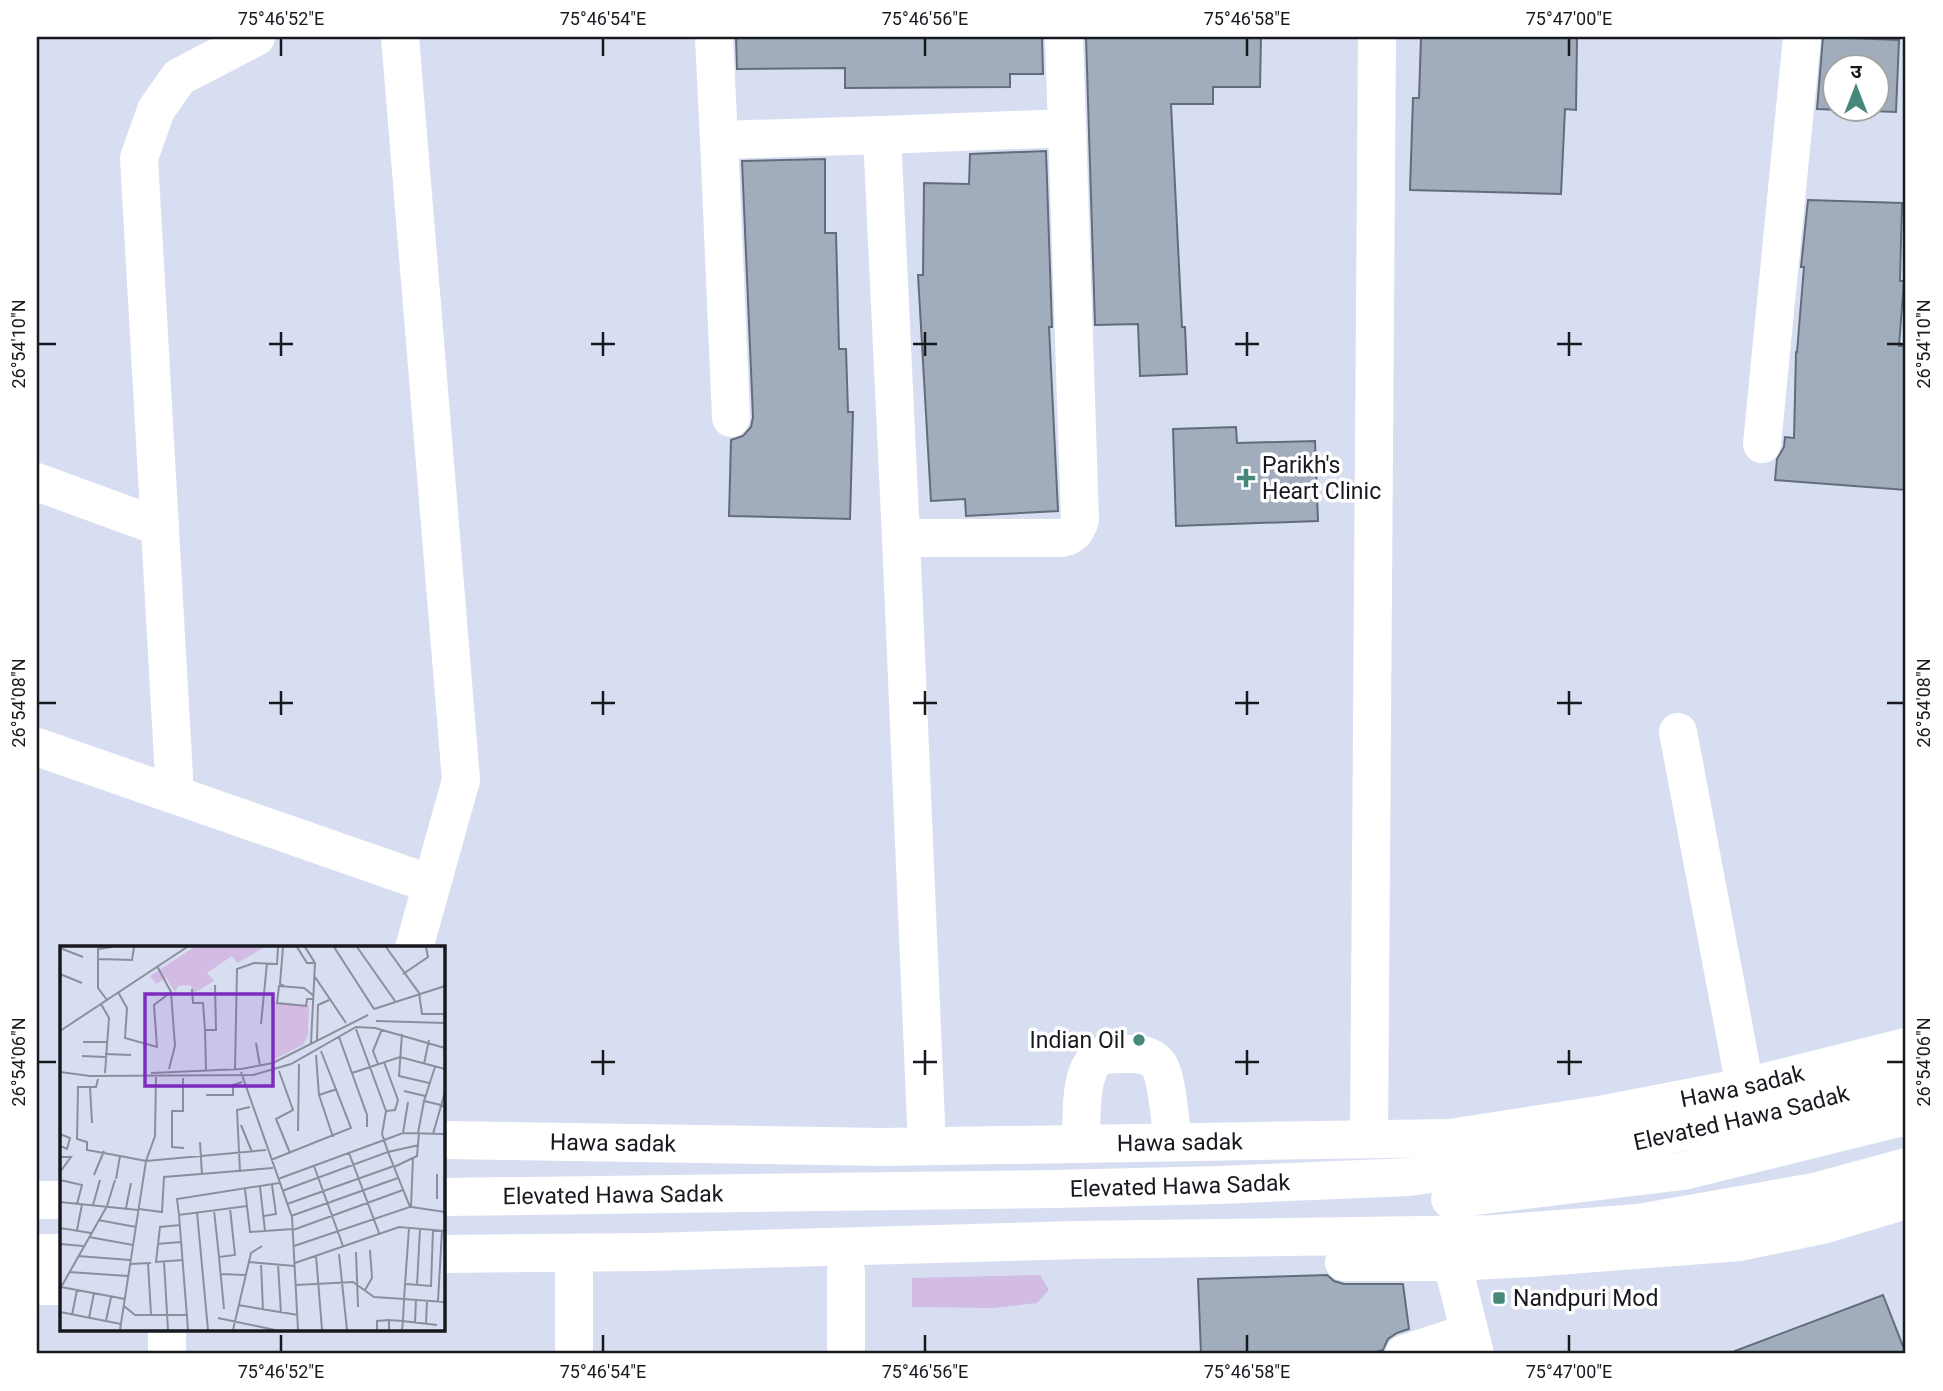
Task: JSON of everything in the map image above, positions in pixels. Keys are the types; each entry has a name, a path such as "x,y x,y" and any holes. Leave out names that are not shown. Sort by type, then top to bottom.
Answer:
{"street":[{"path":"176,795 139,158 156,110 179,77 256,37"},
{"path":"400,37 461,780 414,946"},
{"path":"714,37 731,418"},
{"path":"901,538 1061,538 1069,537 1080,520 1064,37"},
{"path":"1369,1138 1377,37"},
{"path":"1762,444 1802,37"},
{"path":"719,139 1067,128"},
{"path":"881,135 927,1146"},
{"path":"37,482 160,527"},
{"path":"1678,732 1745,1087"},
{"path":"37,747 430,884"},
{"name":"Hawa sadak","path":"444,1140 927,1146 1450,1138 1605,1114 1745,1087 1906,1047"},
{"path":"1081,1144 1084,1088 1088,1068 1099,1058 1127,1055 1153,1059 1161,1070 1173,1142"},
{"name":"Elevated Hawa Sadak","path":"444,1197 1055,1189 1409,1177 1623,1145 1782,1110 1906,1077"},
{"path":"1450,1199 1683,1171 1906,1116"},
{"path":"1404,1354 1471,1344 1452,1262 1450,1138"},
{"path":"444,1254 1492,1234 1639,1223 1814,1192 1906,1167"},
{"path":"37,1200 60,1200"},
{"path":"444,1279 1225,1262 1452,1262 1740,1242 1822,1225 1906,1200"},
{"path":"37,1253 60,1254"},
{"path":"846,1271 846,1354"},
{"path":"574,1276 574,1354"},
{"path":"37,1286 60,1286"},
{"path":"167,1332 167,1354"}],"shaded area":[{"path":"1040,1275 1049,1290 1037,1303 993,1308 912,1307 912,1278"}],"building":[{"path":"736,37 1042,37 1043,74 1010,74 1010,87 845,88 845,68 737,69"},
{"path":"1086,37 1261,37 1260,87 1213,87 1213,104 1171,104 1182,327 1185,327 1187,374 1140,376 1138,324 1095,325"},
{"path":"1421,37 1577,37 1576,110 1565,109 1561,194 1410,190 1413,98 1419,98"},
{"path":"1823,37 1899,40 1896,112 1890,112 1890,52 1822,52"},
{"path":"1820,73 1820,109 1817,109"},
{"path":"1046,151 1052,327 1049,327 1058,511 966,516 965,499 931,501 918,275 923,275 924,183 969,184 970,154"},
{"path":"825,159 825,233 836,233 839,349 846,349 848,412 853,412 850,519 729,516 731,440 743,436 751,427 753,417 742,161"},
{"path":"1808,200 1902,203 1900,281 1904,281 1899,346 1906,346 1906,490 1775,480 1777,459 1784,447 1785,437 1794,438 1796,352 1804,267 1801,267"},
{"path":"1236,427 1237,443 1315,441 1318,521 1176,526 1173,429"},
{"path":"1327,1275 1344,1284 1403,1284 1409,1329 1388,1339 1383,1350 1369,1354 1201,1354 1198,1279"},
{"path":"1883,1295 1906,1354 1735,1354 1735,1351"}],"place":[{"name":"Parikh's Heart Clinic","path":"1246,478"},
{"name":"Indian Oil","path":"1139,1040"},
{"name":"Nandpuri Mod","path":"1499,1298"}]}
